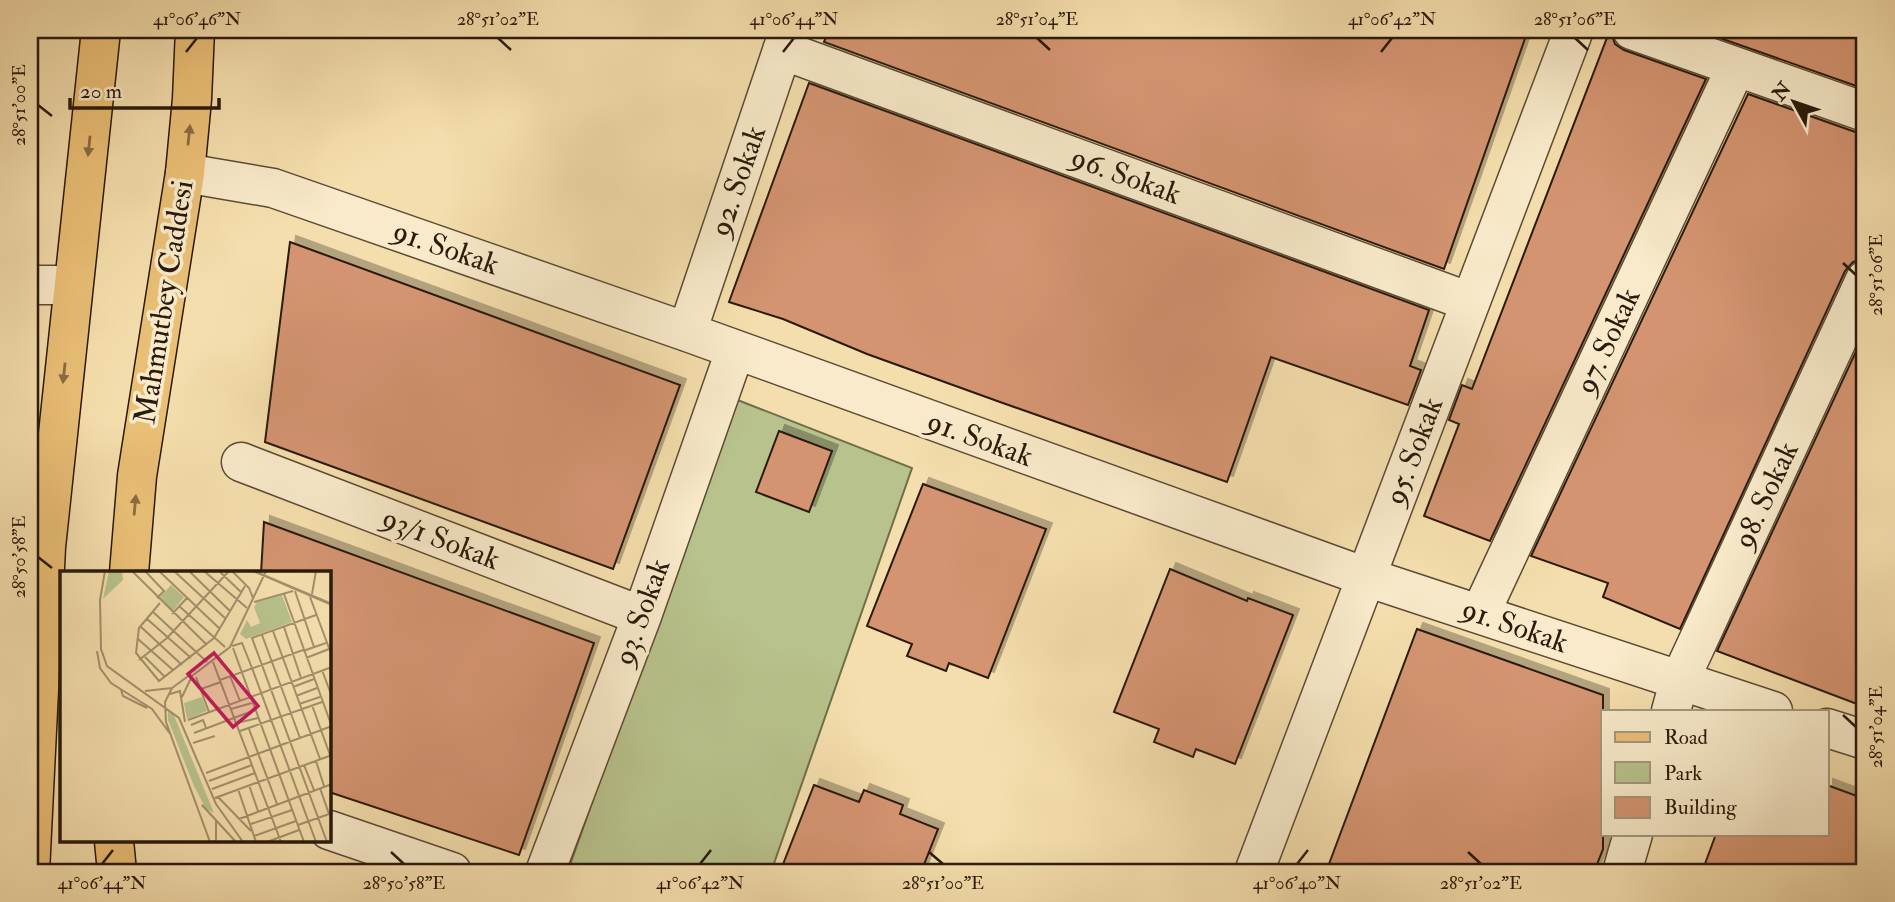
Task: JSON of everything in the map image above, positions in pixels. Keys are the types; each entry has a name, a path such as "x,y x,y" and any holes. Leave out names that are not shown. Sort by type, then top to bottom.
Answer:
{"main road":[{"path":"30,872 46,547 101,30"},
{"name":"Mahmutbey Caddesi","path":"129,571 137,476 185,173 195,30"},
{"path":"114,842 117,872"}],"street":[{"name":"95. Sokak","path":"1254,872 1574,30"},
{"path":"1632,30 1865,111"},
{"name":"96. Sokak","path":"785,40 1470,302"},
{"name":"92. Sokak","path":"687,332 785,40"},
{"name":"97. Sokak","path":"1480,614 1736,67"},
{"name":"91. Sokak","path":"185,173 273,188 687,332 1366,577 1480,614 1675,697 1766,710"},
{"name":"98. Sokak","path":"1675,697 1865,280"},
{"path":"30,285 73,285"},
{"name":"93. Sokak","path":"545,872 642,616 735,351"},
{"name":"93/1 Sokak","path":"241,462 642,616"},
{"path":"1828,728 1865,740"},
{"path":"331,831 452,872"},
{"path":"1622,872 1632,836"}],"green space":[{"path":"735,399 912,468 771,872 589,872 570,865"}],"building":[{"path":"829,30 1528,30 1444,269 824,42"},
{"path":"1610,30 1615,44 1624,50 1706,79 1490,541 1424,516 1459,424 1449,420 1462,385 1472,389"},
{"path":"1697,30 1865,30 1865,89"},
{"path":"809,83 1429,310 1410,366 1421,370 1408,405 1271,357 1227,482 867,354 783,319 729,302"},
{"path":"1748,94 1858,133 1865,133 1865,259 1853,262 1845,271 1680,629 1603,597 1608,583 1531,556"},
{"path":"290,242 680,385 613,569 265,442"},
{"path":"1865,332 1865,707 1717,651"},
{"path":"779,431 832,451 809,512 756,492"},
{"path":"923,484 1046,529 988,678 949,663 946,671 907,656 912,644 867,626"},
{"path":"264,522 594,643 519,855 331,793 331,571 261,571"},
{"path":"1170,569 1247,601 1248,598 1293,615 1235,764 1196,749 1193,757 1154,742 1159,729 1114,712"},
{"path":"1417,629 1603,695 1603,849 1594,872 1326,872"},
{"path":"814,785 859,802 864,790 903,805 900,814 938,829 921,872 780,872"},
{"path":"1828,785 1865,799 1865,872 1702,872 1715,836 1828,836"}]}
